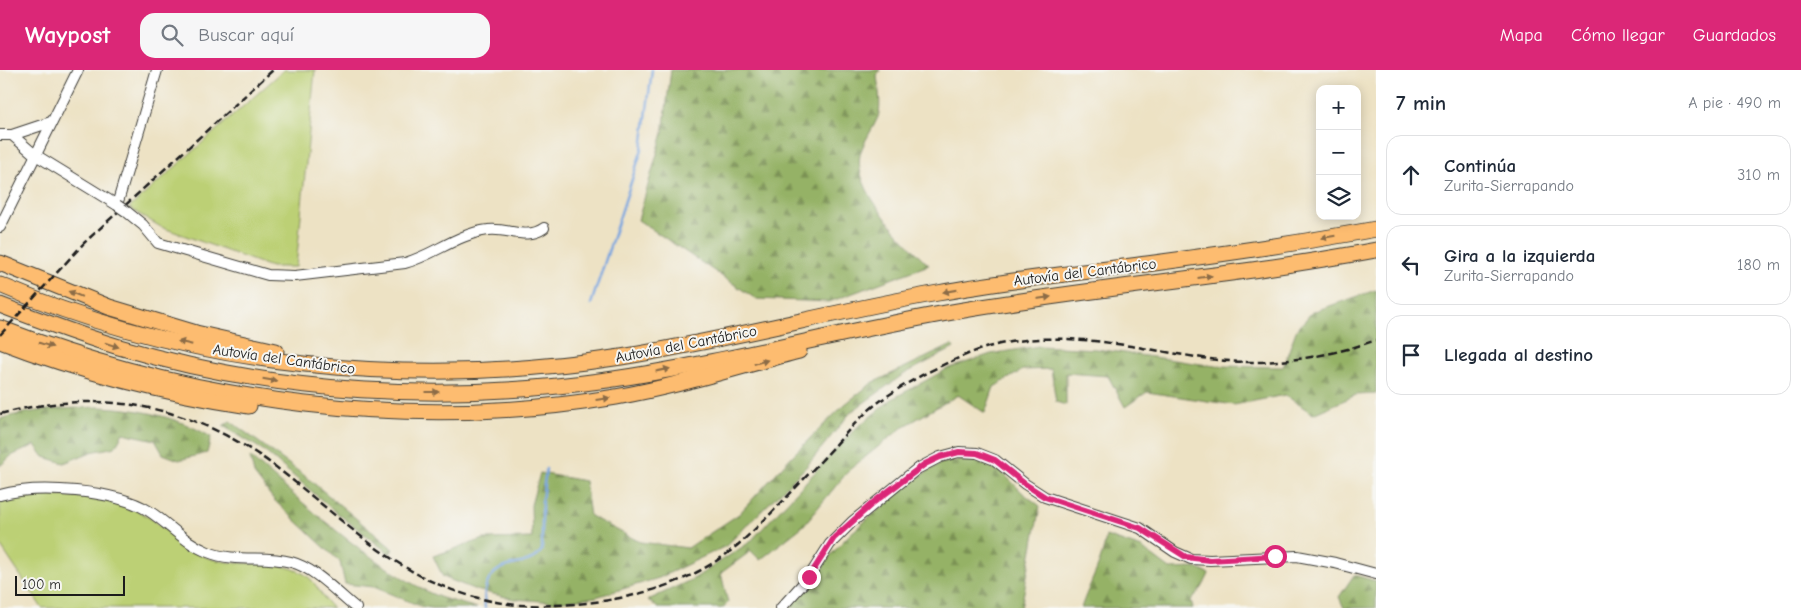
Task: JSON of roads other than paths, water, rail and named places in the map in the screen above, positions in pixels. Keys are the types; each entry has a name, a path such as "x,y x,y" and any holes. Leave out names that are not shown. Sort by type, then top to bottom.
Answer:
{"highway":[{"name":"Autovía del Cantábrico","path":"0,285 76,313 194,346 331,367 404,372 479,371 534,367 623,356 974,287 1188,258 1376,229"},
{"name":"Autovía del Cantábrico","path":"0,305 103,342 217,371 329,387 442,392 531,388 612,379 894,323 996,305 1219,275 1376,250"},
{"path":"0,263 109,308 196,333 290,354 362,363 417,367 534,367"},
{"path":"0,340 72,367 196,398 260,408 403,417 508,412 616,397 708,377 847,338 996,305"},
{"path":"0,328 77,355 140,372 196,386 303,404 398,410 452,411 570,403"}],"street":[{"path":"0,227 34,154 78,70"},
{"path":"117,206 157,70"},
{"path":"0,135 12,135 51,122"},
{"path":"12,135 34,154 127,212 143,225 158,243 280,276 405,263 421,259 441,246 476,232 498,229 532,234 544,228"},
{"path":"781,608 809,577 830,544 852,522 917,469 940,457 959,452 977,453 995,460 1045,497 1140,528 1175,552 1191,559 1210,560 1297,556 1335,563 1376,574"},
{"path":"0,495 35,491 87,493 122,498 149,511 191,544 208,552 233,558 284,561 302,566 356,608"}],"waterway":[{"path":"591,304 642,149 652,70"},
{"path":"485,608 485,590 492,575 505,567 528,561 536,557 542,550 542,500 546,469"}],"railway":[{"path":"0,335 84,243 273,70"},
{"path":"0,414 38,406 75,402 112,403 147,408 182,417 216,430 249,448 281,471 362,537 389,557 417,574 447,588 480,598 517,605 576,604 635,595 691,575 717,561 761,523 860,419 877,404 915,379 968,354 999,344 1061,339 1124,345 1218,360 1258,362 1318,356 1376,340"}]}
